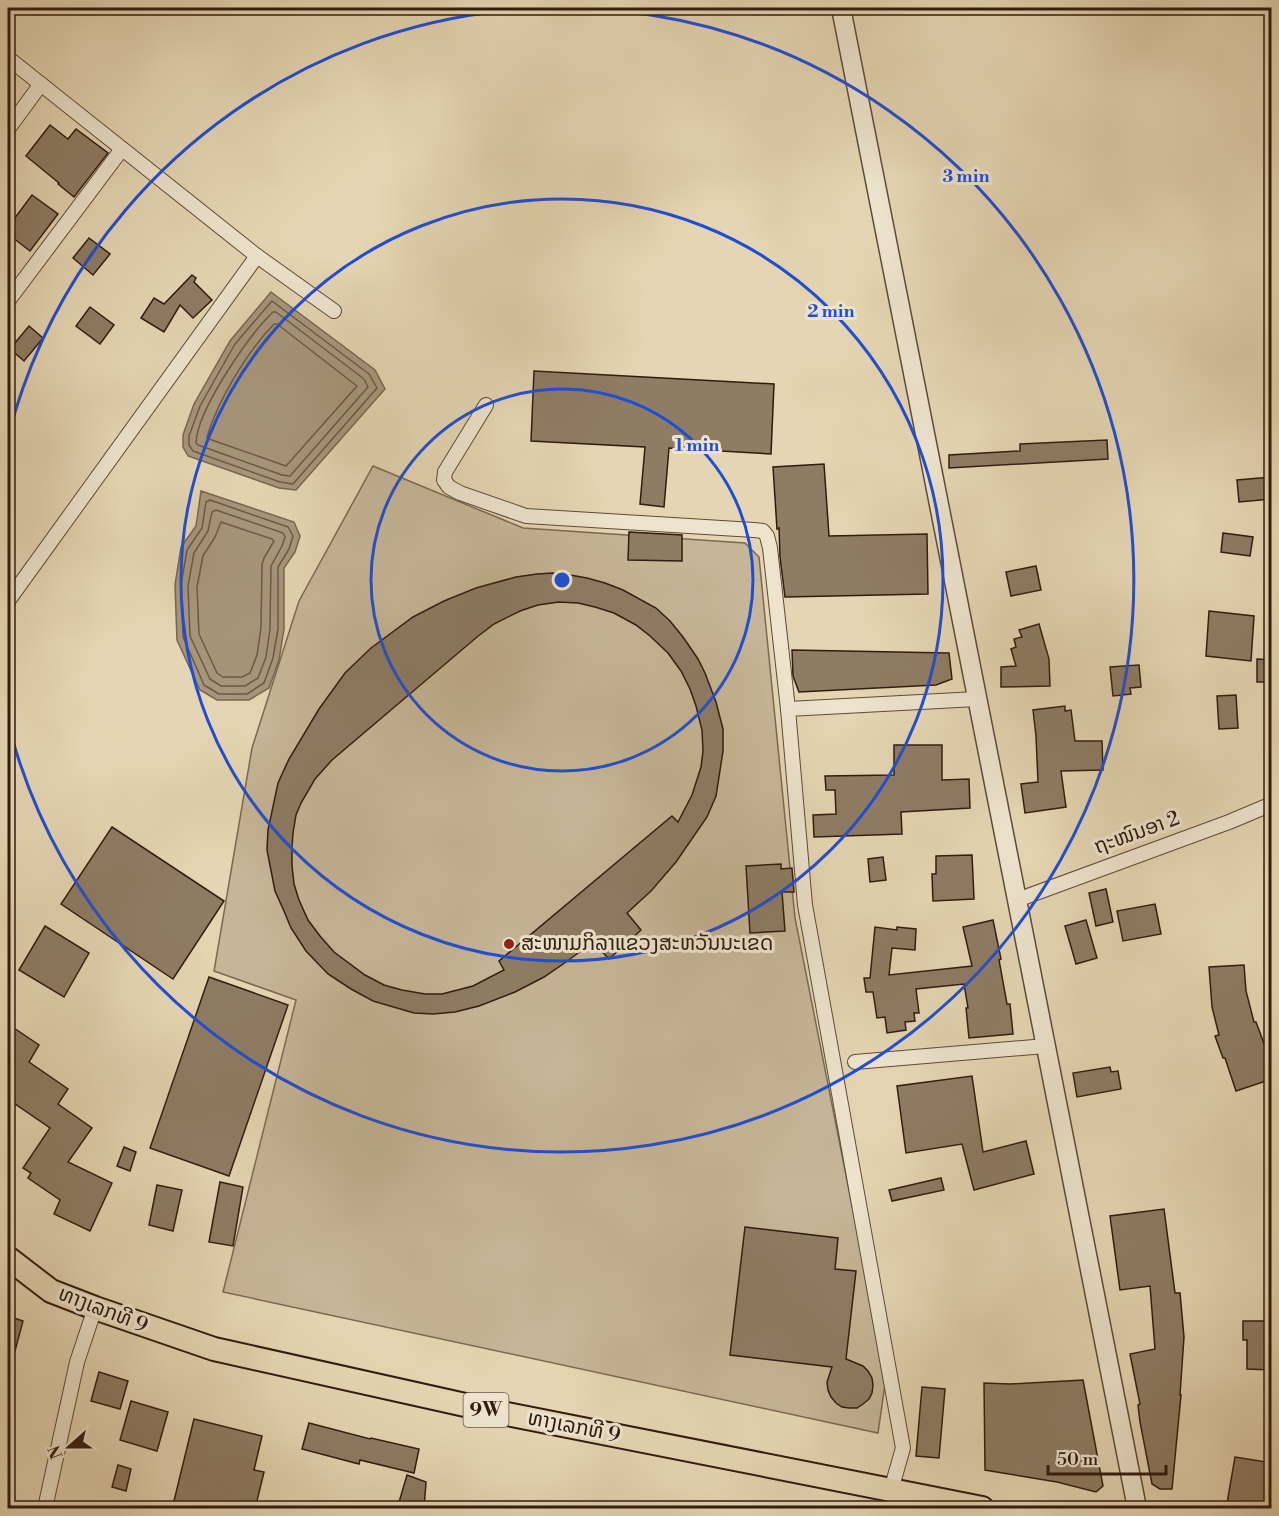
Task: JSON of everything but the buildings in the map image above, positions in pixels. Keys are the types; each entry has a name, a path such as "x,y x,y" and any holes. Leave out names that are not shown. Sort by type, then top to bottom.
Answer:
{"main road":[{"name":"ທາງເລກທີ 9","path":"8,1258 51,1291 214,1349 492,1411 891,1490 925,1503 982,1509"}],"street":[{"path":"841,8 1137,1509"},
{"path":"8,58 257,256 334,311"},
{"path":"8,129 41,84"},
{"path":"8,301 122,149"},
{"path":"8,602 257,256"},
{"path":"486,405 445,472 444,480 449,488 526,516 754,530 763,531 767,536 788,709 805,905 903,1448 891,1490"},
{"path":"788,709 977,699"},
{"name":"ຖະໜົນອາ 2","path":"1017,900 1272,804"},
{"path":"855,1062 1046,1046"},
{"path":"45,1509 77,1362 94,1308"}],"shaded area":[{"name":"ສະໜາມກິລາແຂວງສະຫວັນນະເຂດ","path":"373,466 523,528 745,543 759,557 795,918 886,1377 878,1433 223,1292 296,1000 214,971 252,748 299,601"}],"water":[{"path":"271,292 375,370 385,389 296,490 279,488 188,456 183,447 183,435 194,404 230,341"},
{"path":"201,491 294,522 300,536 295,552 284,568 284,629 279,660 269,688 249,700 217,700 200,690 177,640 175,585 181,547 196,526"}],"place":[{"name":"ສະໜາມກິລາແຂວງສະຫວັນນະເຂດ","path":"509,944"}]}
